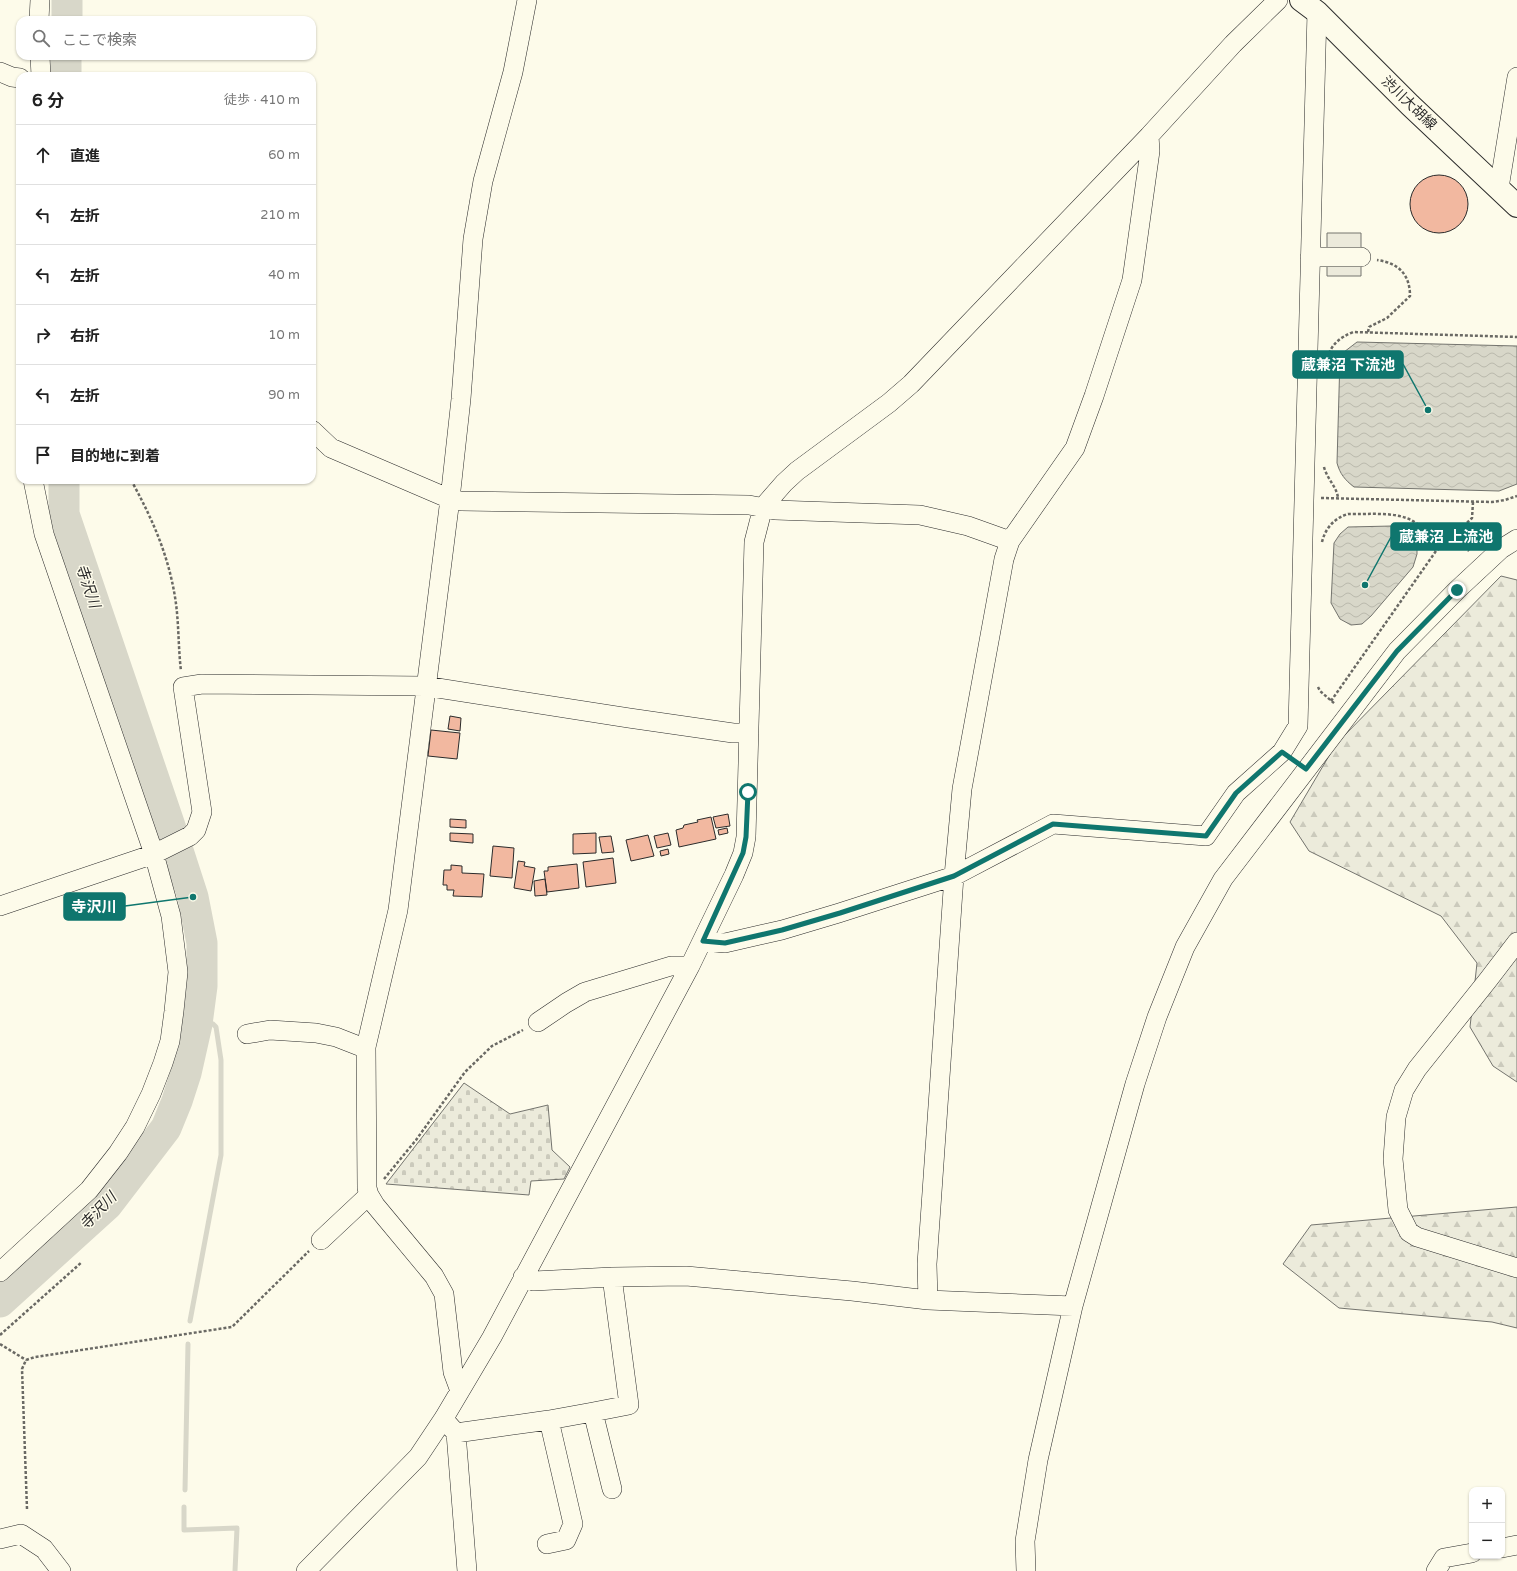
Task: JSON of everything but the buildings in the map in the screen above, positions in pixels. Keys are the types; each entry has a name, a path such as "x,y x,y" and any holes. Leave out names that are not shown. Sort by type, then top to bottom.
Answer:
{"main road":[{"name":"渋川大胡線","path":"1309,6 1410,105 1517,206"}],"street":[{"path":"39,16 40,0"},
{"path":"460,1391 453,1372 442,1290 434,1276 375,1205 367,1188 366,1047 398,910 425,686 450,499 461,400 473,239 483,181 513,72 527,0"},
{"path":"306,1571 418,1457 444,1418 492,1337 690,966 743,853 746,837 748,799 754,542 763,508 797,471 889,403 947,348 1149,136 1233,44 1278,0"},
{"path":"703,941 725,943 782,930 954,876 1053,824 1206,836 1236,793 1282,752 1298,726 1310,257 1309,6"},
{"path":"40,60 41,72"},
{"path":"0,72 16,78"},
{"path":"1499,188 1517,77"},
{"path":"928,1300 926,1264 954,876 962,789 1004,559 1010,541 1075,448 1094,396 1132,280 1150,151 1149,136"},
{"path":"1310,257 1361,257"},
{"path":"316,434 331,448 450,499 460,501 749,505 775,510 920,515 968,526 1010,541"},
{"path":"0,1272 89,1190 118,1153 135,1127 151,1094 170,1041 178,972 171,916 159,852 44,534 34,484"},
{"path":"1026,1571 1025,1540 1038,1460 1073,1306 1135,1084 1157,1017 1185,947 1223,878 1397,651 1457,590 1501,549 1517,539"},
{"path":"0,906 159,852 190,836 196,830 202,812 183,687 202,684 425,686 628,718 733,733 749,733"},
{"path":"1282,752 1306,769"},
{"path":"1517,942 1416,1069 1404,1090 1396,1117 1392,1159 1398,1210 1408,1232 1416,1237 1517,1268"},
{"path":"538,1022 585,992 671,966 690,966"},
{"path":"247,1034 270,1030 316,1034 366,1047"},
{"path":"321,1240 369,1195"},
{"path":"523,1277 534,1281 612,1277 686,1276 852,1291 928,1300 1073,1306"},
{"path":"456,1433 549,1420 629,1404 612,1277"},
{"path":"593,1412 612,1489"},
{"path":"444,1418 456,1433 467,1571"},
{"path":"547,1544 566,1540 573,1524 549,1420"},
{"path":"0,1539 21,1534 44,1549 61,1571"},
{"path":"1505,1547 1517,1545"},
{"path":"1436,1571 1444,1558 1469,1554"}],"path":[{"path":"1361,257 1384,261 1396,267 1406,276 1410,287 1410,296 1405,302 1387,318 1369,327 1368,332"},
{"path":"1327,358 1336,341 1353,332 1517,337"},
{"path":"1324,460 1325,472 1332,485 1337,490 1338,498 1473,502 1505,500 1517,496"},
{"path":"133,484 160,539 176,599 183,687"},
{"path":"1331,701 1436,551 1472,518 1473,502"},
{"path":"1321,545 1324,534 1334,520 1341,516 1348,514 1392,515 1403,516 1421,527 1436,551"},
{"path":"1454,536 1469,551"},
{"path":"1318,679 1320,691 1337,706"},
{"path":"369,1195 410,1149 465,1072 492,1046 538,1022"},
{"path":"27,1509 22,1369 26,1360 35,1357 232,1327 321,1240"},
{"path":"0,1335 82,1262"},
{"path":"0,1344 26,1360"}],"green space":[{"path":"1501,576 1517,580 1517,1082 1493,1066 1470,1027 1477,963 1441,916 1309,851 1290,822 1336,744"},
{"path":"464,1083 510,1114 548,1105 552,1150 570,1167 564,1179 531,1181 529,1195 386,1184"},
{"path":"1517,1207 1517,1328 1492,1322 1339,1308 1283,1264 1311,1225"}],"shaded area":[{"path":"1327,233 1361,233 1361,276 1327,276"}],"water":[{"path":"1357,342 1517,346 1517,484 1499,491 1354,487 1341,474 1337,463 1340,357"},
{"path":"1392,526 1405,530 1417,542 1417,554 1413,567 1371,616 1362,624 1351,625 1340,619 1331,603 1334,543 1340,534 1348,527"}],"waterway":[{"name":"寺沢川","path":"67,0 67,16"},
{"path":"75,0 77,16"},
{"name":"寺沢川","path":"66,60 66,72"},
{"name":"寺沢川","path":"0,1302 107,1205 166,1128 186,1073 197,1024 202,986 202,943 193,897 64,514 64,484"},
{"path":"190,1321 221,1155 221,1060 216,1027 213,1024 198,1021"},
{"path":"185,1490 188,1344"},
{"path":"184,1507 184,1530 237,1528 235,1571"}],"place":[{"name":"蔵兼沼 下流池","path":"1428,410"},
{"name":"蔵兼沼 上流池","path":"1365,585"},
{"name":"寺沢川","path":"193,897"}],"route":[{"path":"748,792 746,837 743,853 703,941 725,943 782,930 954,876 1053,824 1206,836 1236,793 1282,752 1306,769 1397,651 1457,590"}]}
